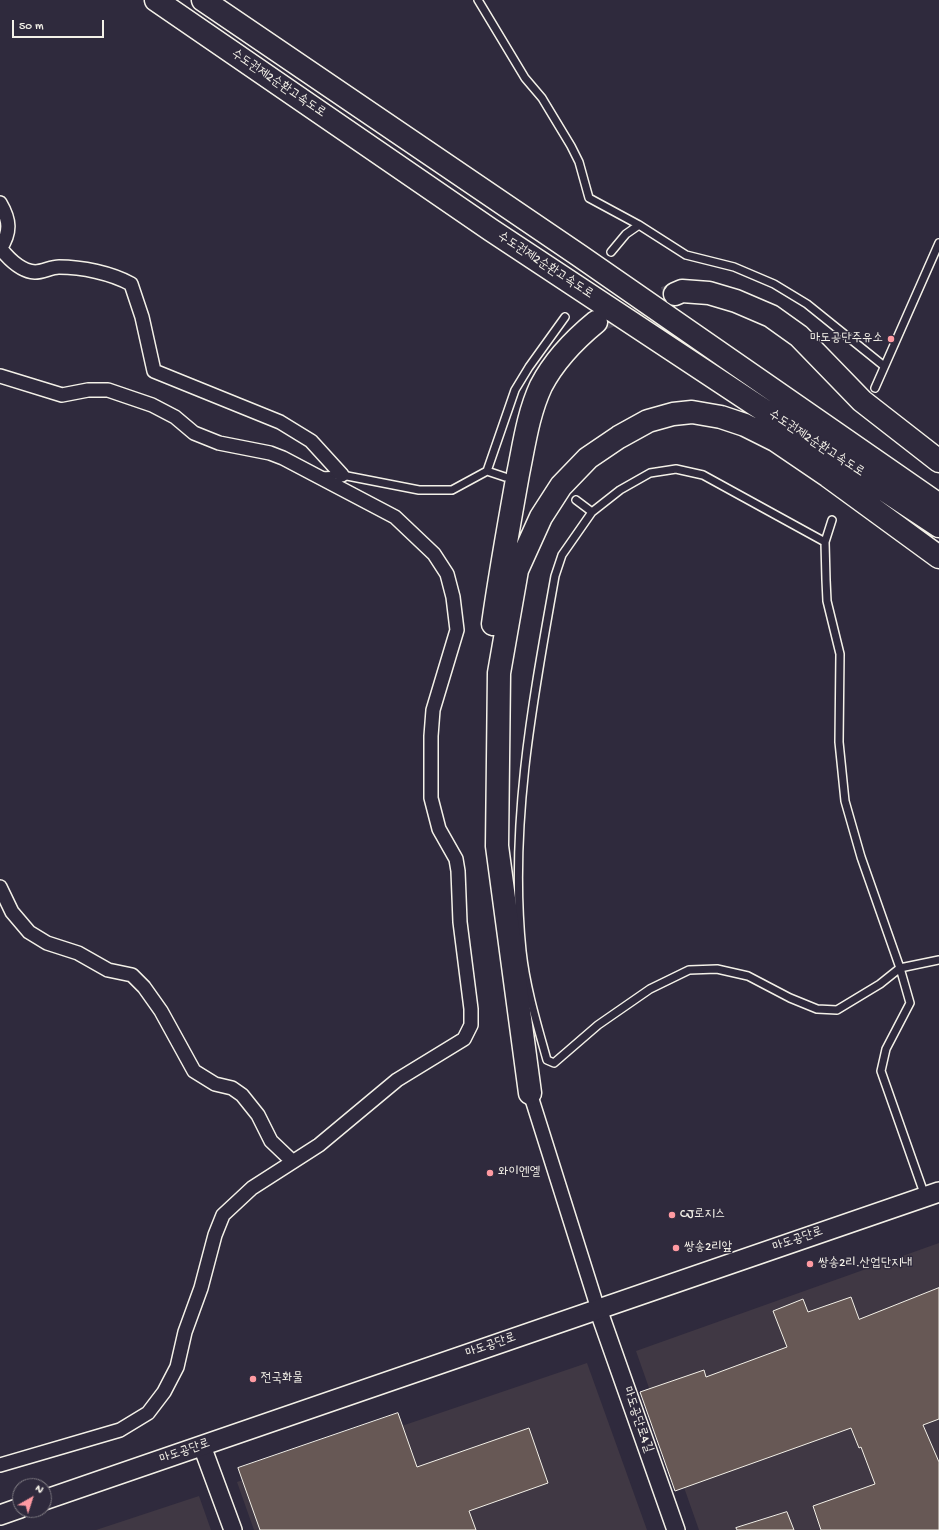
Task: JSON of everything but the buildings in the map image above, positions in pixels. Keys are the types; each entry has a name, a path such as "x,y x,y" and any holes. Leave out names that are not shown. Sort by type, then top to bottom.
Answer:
{"highway":[{"name":"수도권제2순환고속도로","path":"156,0 497,234 939,526"},
{"name":"수도권제2순환고속도로","path":"203,0 580,256 939,505"},
{"path":"674,294 682,291 709,294 736,301 770,316 799,336 862,401 939,461"},
{"path":"530,1093 505,1005 485,852 486,681 500,568 530,414 541,386 559,359 575,339 596,322"},
{"path":"530,1093 497,846 498,673 517,570 541,517 561,486 588,458 619,437 648,421 673,414 692,412 721,417 745,425 775,440 828,476 939,558"}],"main road":[{"name":"마도공단로","path":"52,1497 932,1194"},
{"path":"0,1515 12,1511"}],"street":[{"path":"0,202 8,216 8,231 0,249 9,259 23,268 36,272 58,267 70,268 97,273 131,284 142,317 154,371 280,422 310,441 342,475"},
{"path":"0,376 62,395 88,390 108,390 126,395 152,405 175,417 194,432 213,441 270,453 283,458 314,476 372,503 395,516 434,554 447,574 453,597 457,630 433,710 431,736 431,798 439,830 456,859 458,871 460,922 471,1025 464,1039 397,1080 319,1145 252,1188 222,1215 201,1288 185,1332 177,1367 164,1392 148,1413 120,1430 0,1465"},
{"path":"0,887 12,912 29,932 47,943 78,953 108,970 132,975 144,987 161,1011 194,1071 215,1084 232,1088 242,1095 258,1115 271,1141 292,1161"},
{"path":"530,1093 598,1309"},
{"name":"마도공단로4길","path":"598,1309 676,1530"},
{"path":"202,1446 233,1530"}],"lane":[{"path":"478,0 525,78 542,98 571,146 579,162 589,198 639,225 686,255 734,267 781,288 807,304 884,366"},
{"path":"611,252 626,234 639,225"},
{"path":"875,388 939,243"},
{"path":"314,476 342,475 419,490 452,490 487,471 515,390 529,367 565,317"},
{"path":"826,542 703,475 676,469 650,473 620,490 592,512 562,555 555,576 527,745 518,859 522,951 530,998 547,1060 554,1063 598,1025 650,989 689,970 717,969 748,976 790,998 817,1009 837,1010 880,984 900,968 939,960"},
{"path":"487,471 505,477"},
{"path":"576,500 592,512"},
{"path":"832,520 826,542 827,601 840,654 839,742 845,801 862,857 900,968 910,1003 886,1049 881,1071 932,1194"}],"shaded area":[{"path":"939,1243 939,1530 699,1530 636,1351"},
{"path":"587,1363 647,1530 254,1530 237,1482"},
{"path":"199,1496 211,1530 96,1530"}],"tunnel":[{"path":"602,319 675,294"}],"place":[{"name":"마도공단주유소","path":"891,339"},
{"name":"와이엔엘","path":"490,1173"},
{"name":"CJ로지스","path":"672,1215"},
{"name":"쌍송2리앞","path":"676,1248"},
{"name":"쌍송2리.산업단지내","path":"810,1264"},
{"name":"전국화물","path":"253,1379"}]}
